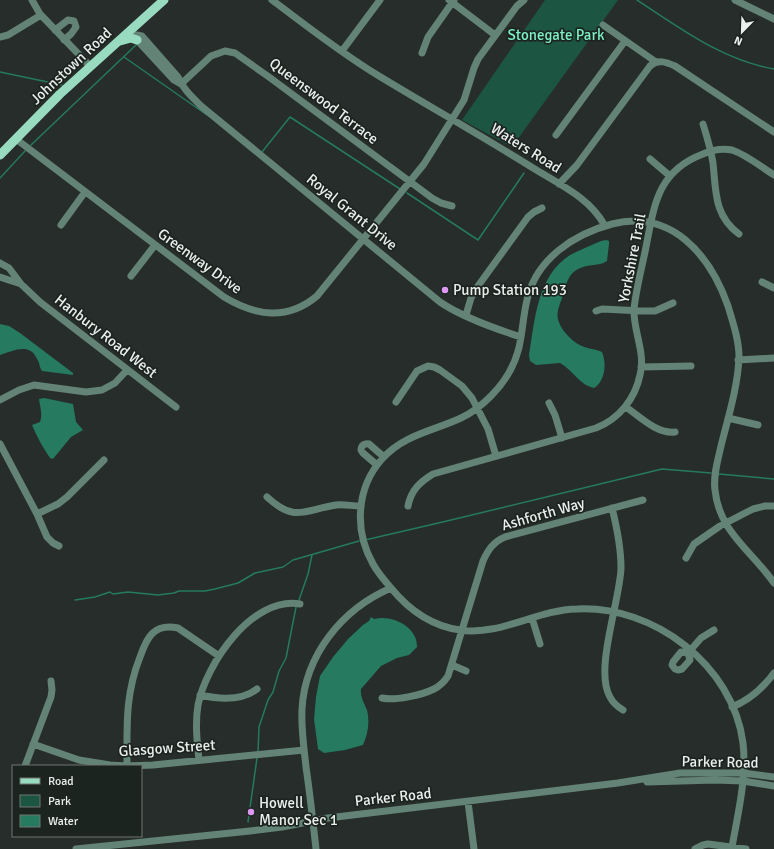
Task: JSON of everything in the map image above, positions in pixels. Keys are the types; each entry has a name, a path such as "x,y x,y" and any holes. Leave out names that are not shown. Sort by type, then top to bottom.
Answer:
{"main road":[{"name":"Johnstown Road","path":"0,156 60,94 90,66 118,41 135,35 164,0"}],"street":[{"path":"32,0 41,15 90,66"},
{"name":"Waters Road","path":"272,0 379,76 453,119 559,184 578,165 650,66 656,62"},
{"path":"342,51 380,0"},
{"name":"Greenway Drive","path":"16,139 213,290 233,302 255,311 274,313 290,311 313,299 326,286 411,182 432,153 464,100 476,63 517,6 524,0"},
{"path":"735,0 774,19"},
{"path":"422,53 428,37 452,1 495,35"},
{"path":"0,37 8,36 41,15"},
{"path":"55,30 68,20 74,21 76,27 64,40"},
{"path":"603,26 656,62 666,62 675,66 774,132"},
{"name":"Royal Grant Drive","path":"135,35 174,80 181,84 187,93 201,106 440,302 452,309 500,330 521,337"},
{"path":"556,135 625,40"},
{"name":"Queenswood Terrace","path":"181,84 211,56 225,51 235,53 411,182 441,203 452,206"},
{"path":"703,124 710,152 715,191 720,210 725,221 739,234"},
{"name":"Yorkshire Trail","path":"408,506 412,492 425,479 440,472 601,426 617,416 626,407 637,386 642,367 634,310 656,200 660,190 670,176 687,161 720,149 732,150 774,175"},
{"path":"650,160 670,176"},
{"path":"559,184 588,204 598,214 605,226"},
{"path":"61,225 85,192"},
{"path":"466,315 478,286 528,217 542,208"},
{"path":"732,847 743,781 744,756 742,739 732,707 719,683 689,651 659,628 628,615 594,608 563,610 490,630 463,630 439,625 423,617 405,604 377,572 366,551 361,532 360,506 367,483 377,465 393,448 408,438 460,418 476,408 494,393 508,375 517,354 529,290 542,267 554,254 568,243 605,226 626,222 651,224 667,228 687,241 699,252 725,298 733,321 738,342 738,360 728,418 716,468 714,483 715,492 719,509 725,523 734,537 763,568 774,583"},
{"path":"131,276 155,245"},
{"name":"Hanbury Road West","path":"0,263 9,268 21,284 45,306 176,407"},
{"name":"Hanbury Road West","path":"0,277 21,284"},
{"path":"762,282 774,288"},
{"path":"596,311 602,308 655,311 673,303"},
{"path":"738,360 774,358"},
{"path":"396,402 417,371 425,366 432,366 462,386 472,398 488,429 496,456"},
{"path":"642,367 691,366"},
{"path":"0,400 18,390 34,385 86,392 102,390 115,383 127,370"},
{"path":"549,403 555,415 562,438"},
{"path":"626,407 660,430 675,432"},
{"path":"728,418 758,425"},
{"path":"0,444 37,514 47,537 59,546"},
{"path":"377,465 363,453 361,450 362,446 365,444 370,444 384,457"},
{"path":"37,514 58,504 67,497 104,460"},
{"path":"267,497 277,506 287,511 297,513 306,513 340,505 360,506"},
{"name":"Ashforth Way","path":"382,698 388,700 400,699 435,689 448,676 483,561 489,549 496,542 505,537 643,500"},
{"path":"686,558 694,544 725,523 753,509 765,506 774,506"},
{"path":"612,508 621,552 620,585 606,653 606,678 610,698 624,710"},
{"path":"316,849 304,750 302,718 304,693 312,667 320,650 332,632 350,613 368,600 391,588"},
{"path":"199,760 196,721 200,695 207,677 219,656 240,630 262,613 277,606 291,603 300,604"},
{"path":"532,618 540,644"},
{"path":"127,765 127,717 129,694 137,663 148,637 162,628 178,628 219,656"},
{"path":"689,651 701,638 714,630"},
{"path":"452,665 466,671"},
{"path":"732,707 754,696 774,673"},
{"path":"25,765 51,697 51,681"},
{"path":"200,695 225,698 245,695 257,689"},
{"name":"Glasgow Street","path":"33,744 79,760 110,765"},
{"name":"Glasgow Street","path":"139,765 304,750"},
{"name":"Parker Road","path":"76,849 99,848 250,831 398,809 404,810 618,783 680,773 743,773 774,777"},
{"name":"Parker Road","path":"618,783 715,780 743,781 774,786"},
{"path":"468,802 474,849"},
{"path":"695,849 708,844 746,849"}],"green space":[{"name":"Stonegate Park","path":"545,0 618,0 512,147 462,120"}],"water":[{"path":"606,240 609,241 607,261 601,264 582,267 572,274 566,284 558,313 558,319 561,327 571,338 582,346 602,352 605,367 603,377 594,388 584,384 569,369 560,363 536,365 530,361 529,355 539,300 551,275 559,264 570,255"},
{"path":"0,324 9,326 20,333 73,373 73,375 42,371 34,354 26,349 16,350 0,355"},
{"path":"44,398 73,404 76,422 83,430 71,437 53,459 50,458 45,450 32,425 40,422 41,414 39,399"},
{"path":"371,617 374,619 388,618 403,624 413,633 417,647 409,655 397,658 381,666 361,689 368,719 367,732 363,745 345,750 324,753 318,749 314,719 320,676 348,639 369,621"}],"waterway":[{"path":"637,0 702,42 719,51 755,65 774,69"},
{"path":"31,145 136,45"},
{"path":"124,57 207,115"},
{"path":"0,72 62,85"},
{"path":"262,152 290,117 400,189"},
{"path":"0,178 25,151"},
{"path":"407,193 478,240 524,173"},
{"path":"365,540 662,469 711,473"},
{"path":"719,474 774,479"},
{"path":"75,600 95,597 110,592 113,594 128,592 158,595 179,591 205,591 215,589 238,583 255,573 283,567 293,560 359,541"},
{"path":"299,600 308,574 312,555"},
{"path":"258,752 259,727 268,700 273,692 279,671 286,658 296,607"},
{"path":"248,822 257,758"}],"place":[{"name":"Pump Station 193","path":"445,290"},
{"name":"Howell Manor Sec 1","path":"251,812"}]}
